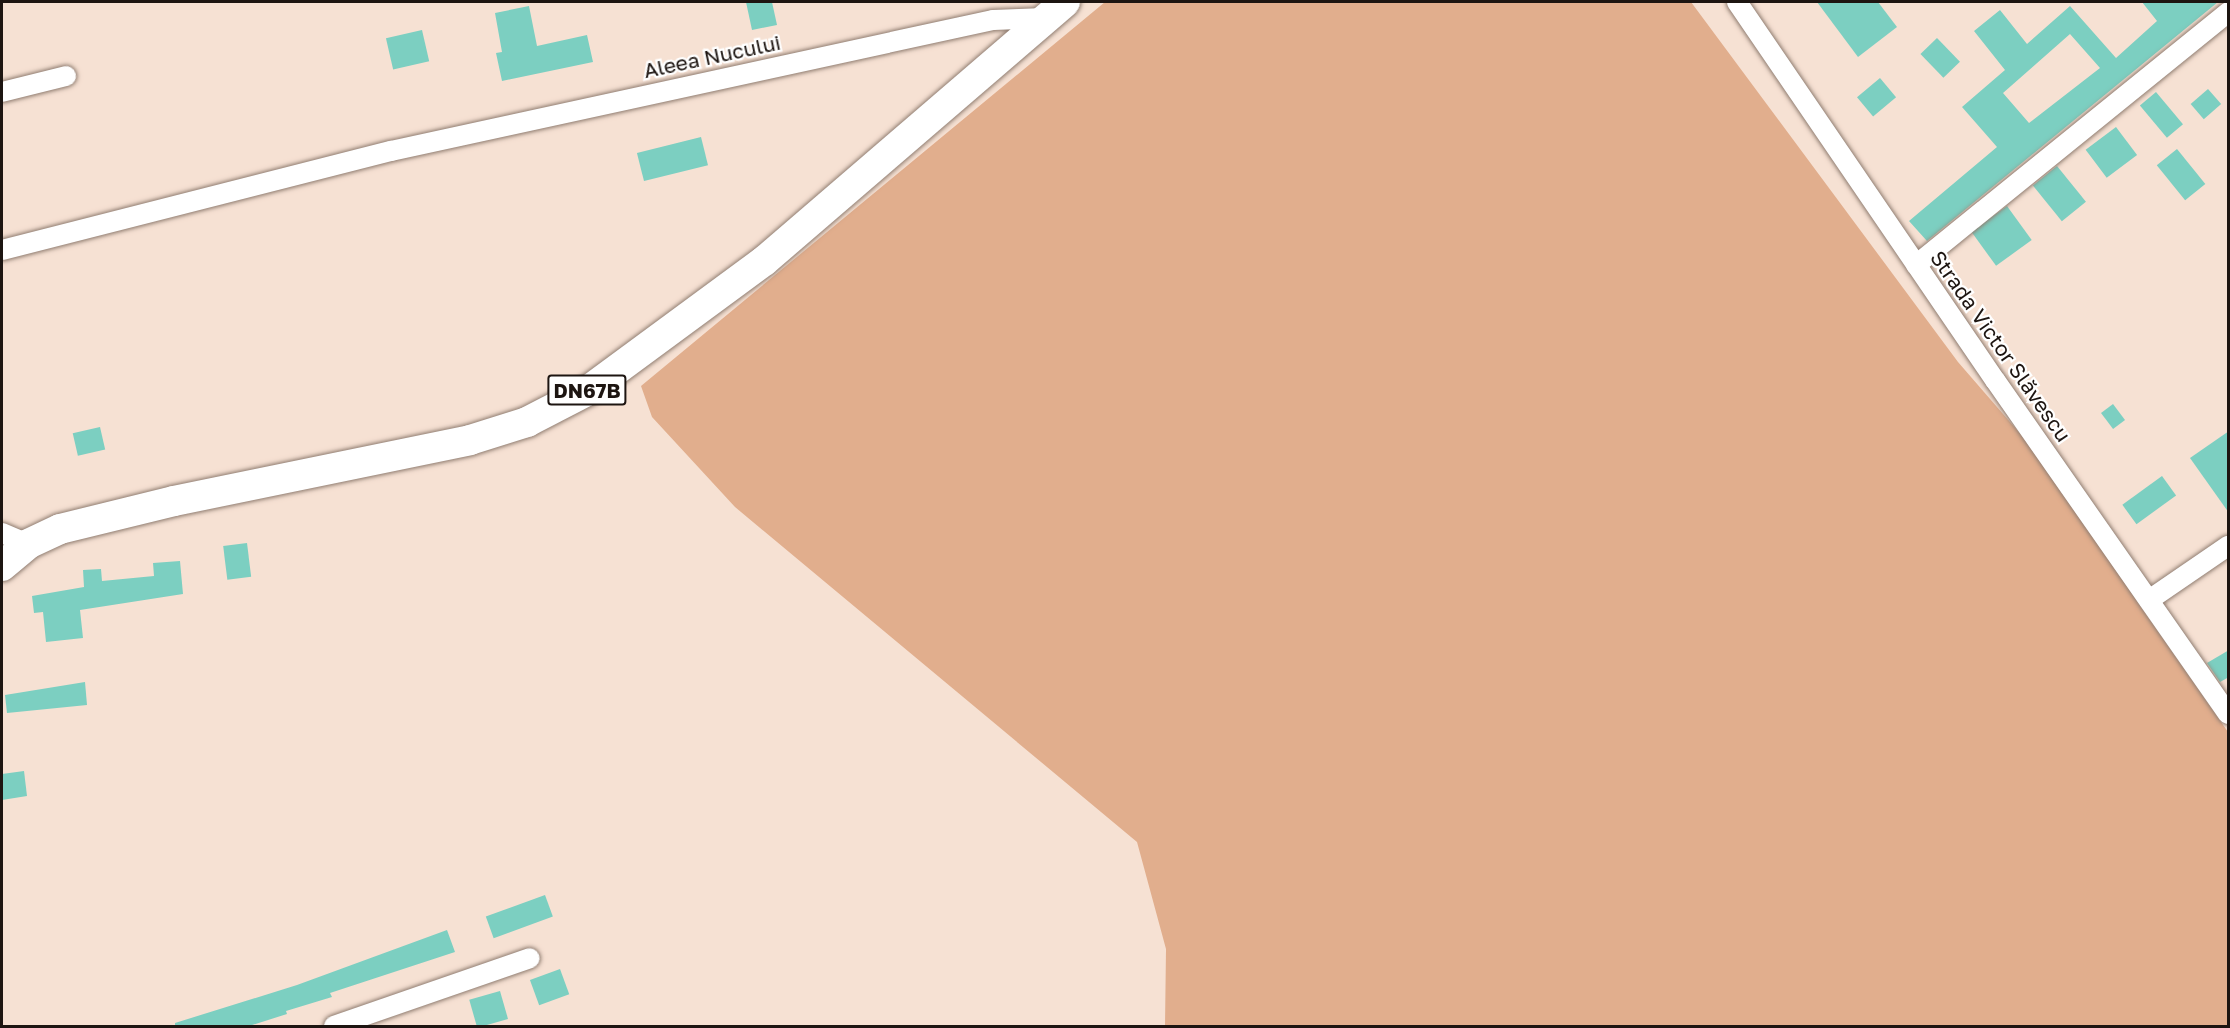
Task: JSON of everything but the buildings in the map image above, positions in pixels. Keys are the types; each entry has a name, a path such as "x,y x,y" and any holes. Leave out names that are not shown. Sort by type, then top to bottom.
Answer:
{"main road":[{"name":"DN67B","path":"2,566 15,538 470,440 537,417 589,390 765,261 1055,10"}],"street":[{"name":"Strada Victor Slăvescu","path":"1737,2 1916,265 2229,714"},
{"name":"Aleea Nucului","path":"2,250 391,151 993,20 1055,10"},
{"path":"1916,265 2229,12"},
{"path":"2,92 66,76"},
{"path":"2149,600 2229,546"},
{"path":"334,1026 530,958"}],"shaded area":[{"path":"1105,2 1691,2 1958,362 2056,475 2138,603 2228,732 2228,1026 1165,1026 1166,949 1137,842 735,507 652,417 641,386"}]}
